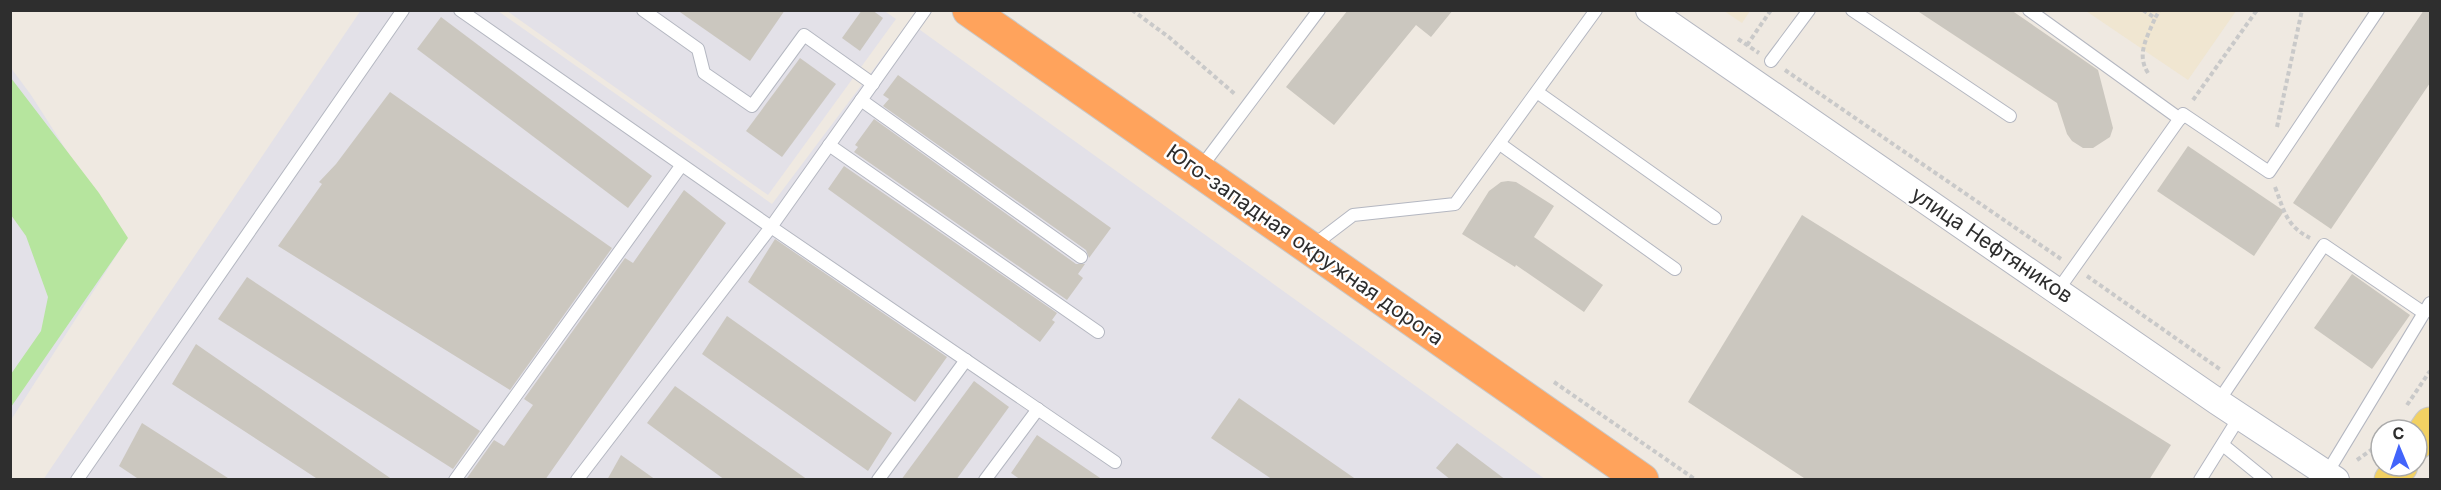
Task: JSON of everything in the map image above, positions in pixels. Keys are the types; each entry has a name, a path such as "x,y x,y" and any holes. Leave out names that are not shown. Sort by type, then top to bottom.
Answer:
{"highway":[{"name":"Юго-западная окружная дорога","path":"969,10 1642,480"}],"street":[{"name":"улица Нефтяников","path":"1649,10 2218,402 2333,470"}],"lane":[{"path":"77,480 403,10"},
{"path":"460,10 681,166 1115,462"},
{"path":"643,10 698,49 704,73 752,106 804,35 873,84"},
{"path":"577,480 771,227 925,10"},
{"path":"1198,171 1319,10"},
{"path":"1309,249 1353,214 1455,204 1596,10"},
{"path":"1771,61 1809,10"},
{"path":"2029,10 2182,116 2269,172 2378,10"},
{"path":"1856,12 2010,116"},
{"path":"1538,92 1715,218"},
{"path":"861,100 1081,257"},
{"path":"2058,290 2182,116"},
{"path":"1500,144 1675,269"},
{"path":"829,146 1098,332"},
{"path":"455,480 681,166"},
{"path":"2218,402 2324,244 2427,308 2333,470"},
{"path":"878,480 966,360"},
{"path":"985,480 1038,409"},
{"path":"2200,480 2240,416"},
{"path":"2223,444 2266,480"}],"path":[{"path":"1132,10 1170,38 1248,105"},
{"path":"1748,45 1772,10"},
{"path":"2143,10 2155,18"},
{"path":"2152,79 2141,63 2143,49 2160,10"},
{"path":"2182,116 2257,10"},
{"path":"1730,34 2234,378"},
{"path":"2288,218 2296,231"},
{"path":"2417,417 2430,371"},
{"path":"2333,470 2351,463 2369,451"}],"shaded area":[{"path":"361,10 498,11 772,204 909,22 1545,479 43,480"},
{"path":"883,10 896,19 768,195 507,11"},
{"path":"1724,11 1750,11 1742,23"},
{"path":"2086,11 2236,11 2188,80"},
{"path":"11,68 31,95 125,242 11,420"}],"green space":[{"path":"11,78 99,193 128,238 11,407 11,374 41,331 48,297 26,236 11,215"}],"building":[{"path":"677,10 785,10 750,61"},
{"path":"862,10 872,10 883,18 860,51 842,38"},
{"path":"1348,10 1453,10 1431,37 1416,25 1334,125 1286,87"},
{"path":"1916,10 2011,10 2098,70 2113,128 2110,137 2093,148 2083,148 2072,141 2067,134 2057,103"},
{"path":"2424,10 2430,10 2430,83 2331,229 2293,203"},
{"path":"441,17 652,176 628,208 417,49"},
{"path":"800,58 836,84 782,157 746,131"},
{"path":"898,75 1111,228 1089,258 1086,250 883,106 889,99 883,95"},
{"path":"390,92 612,248 510,390 278,246 322,184 319,182 336,164"},
{"path":"874,119 1076,264 1085,264 1078,274 1083,278 1067,300 854,152 858,147 855,145"},
{"path":"2188,146 2284,211 2254,256 2157,191"},
{"path":"844,166 1057,313 1052,320 1055,322 1040,342 828,189"},
{"path":"1501,182 1516,182 1554,206 1534,237 1603,285 1584,312 1516,265 1515,267 1462,234 1489,191"},
{"path":"684,190 726,223 545,480 470,480 467,478 494,440 504,446 533,405 524,399 625,258 633,263"},
{"path":"1802,215 2171,445 2149,480 1807,480 1688,402"},
{"path":"775,239 947,357 915,402 748,282"},
{"path":"2352,274 2410,315 2372,369 2314,328"},
{"path":"247,277 480,431 453,469 218,319"},
{"path":"727,316 892,433 868,471 702,354"},
{"path":"196,344 393,480 319,480 172,384"},
{"path":"974,381 1009,407 956,480 901,480"},
{"path":"675,386 808,480 725,480 647,423"},
{"path":"1239,398 1357,480 1273,480 1211,438"},
{"path":"142,423 231,480 140,480 119,466"},
{"path":"1037,435 1103,480 1021,480 1011,473"},
{"path":"1457,443 1506,480 1451,480 1436,468"},
{"path":"621,455 656,480 607,480"}]}
